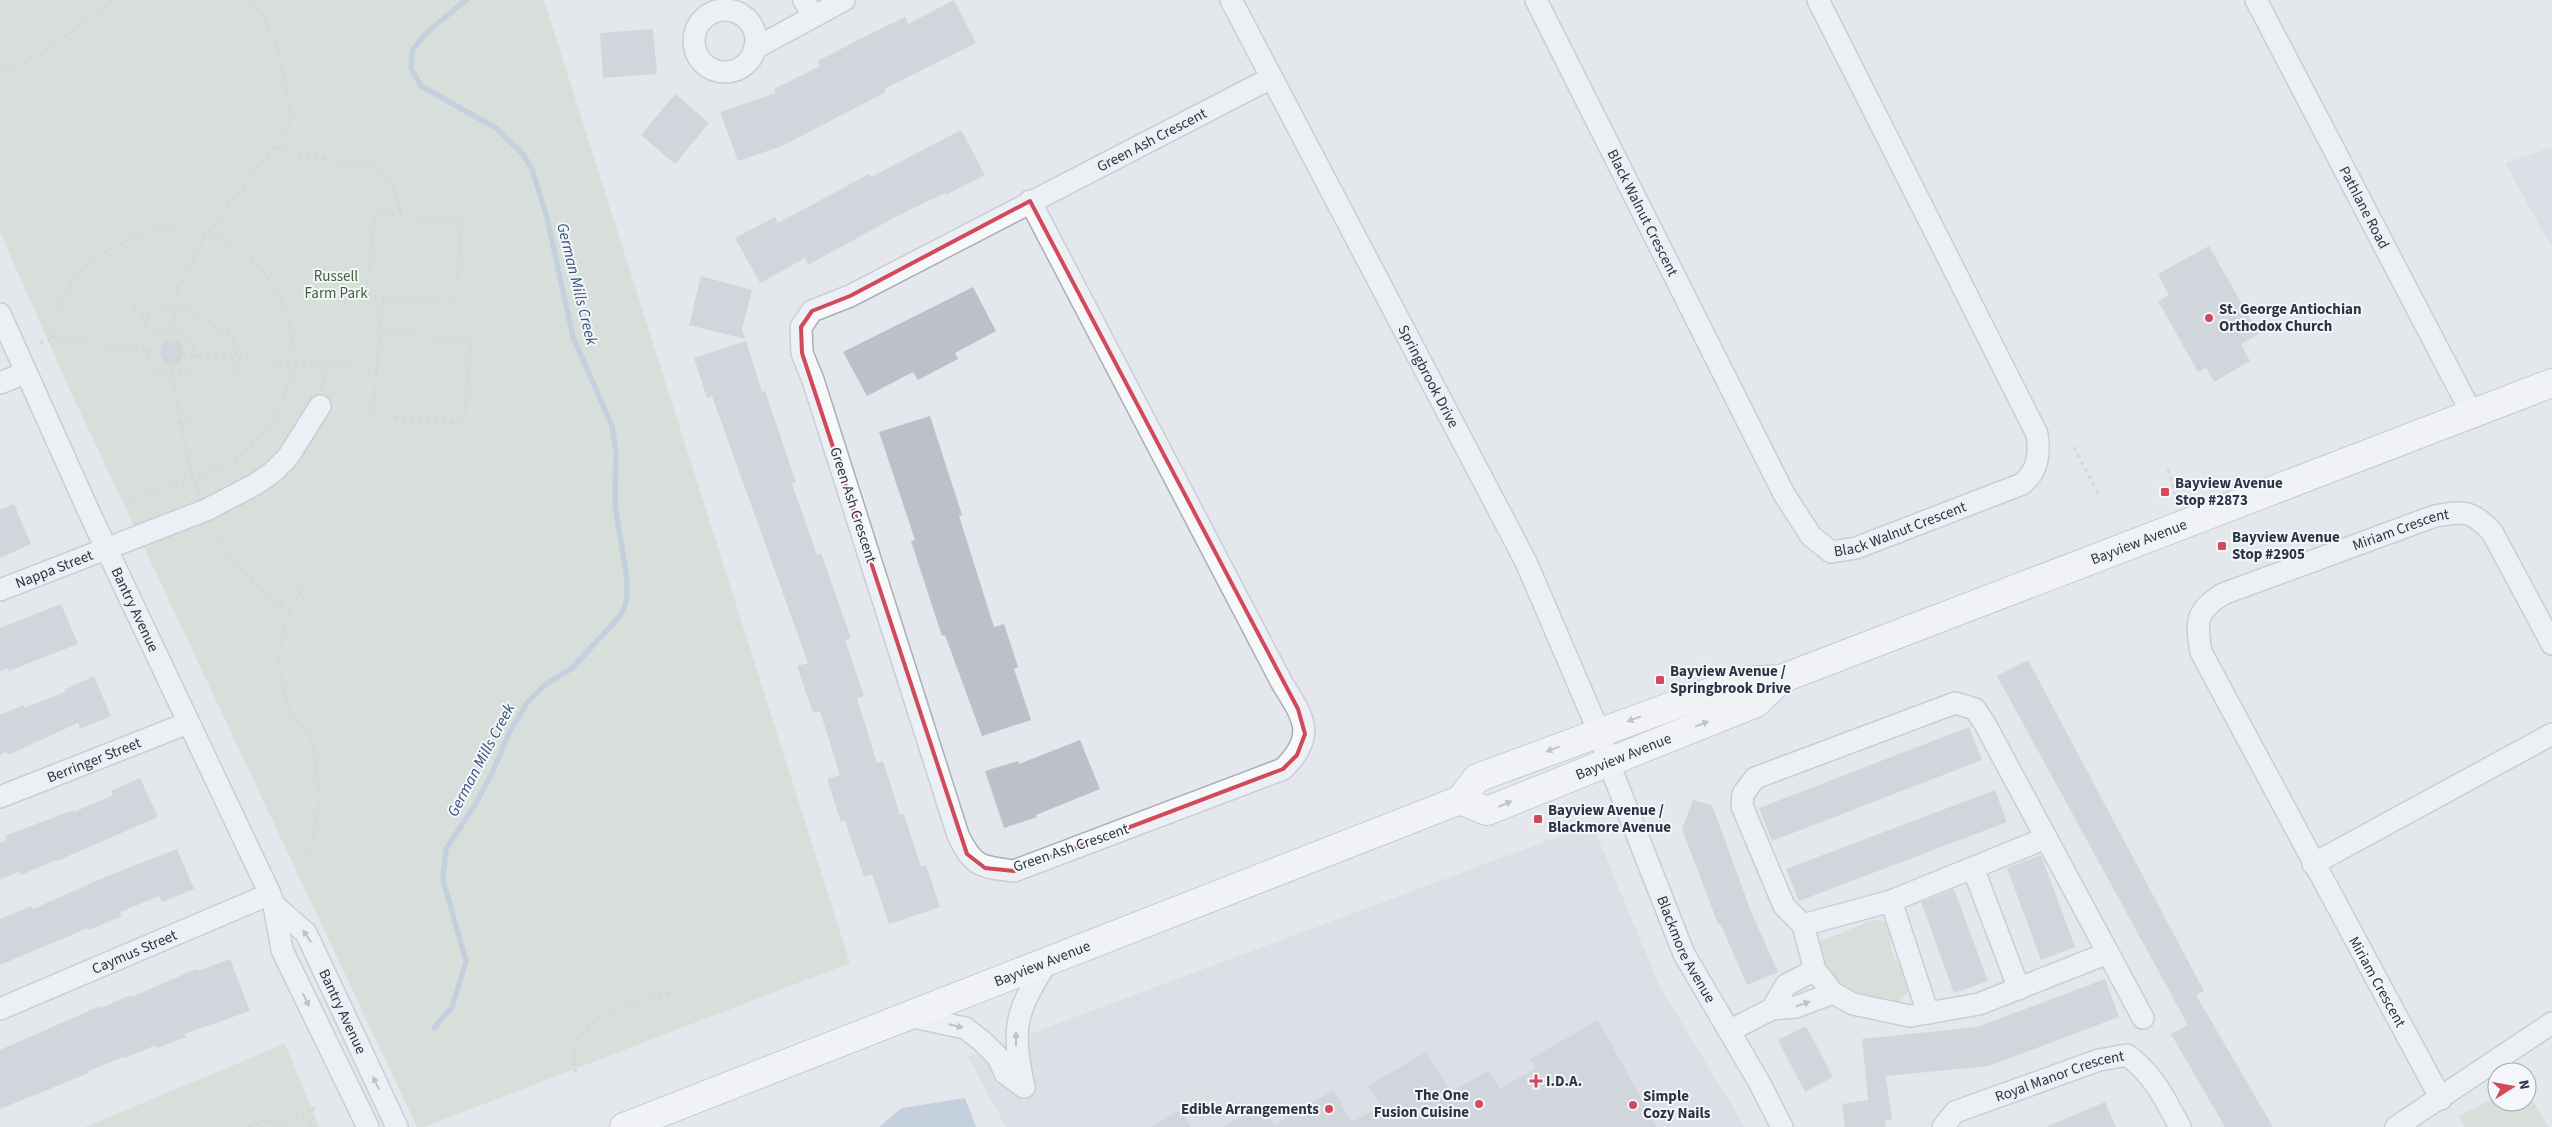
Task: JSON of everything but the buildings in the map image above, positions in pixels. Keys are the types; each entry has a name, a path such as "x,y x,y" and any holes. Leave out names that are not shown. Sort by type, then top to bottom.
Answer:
{"main road":[{"name":"Bayview Avenue","path":"624,1127 1460,800 1478,778 1740,681 1781,680 2552,383"},
{"name":"Bayview Avenue","path":"1460,800 1487,811 1756,703 1781,680"}],"street":[{"path":"754,49 808,8 844,0"},
{"name":"Springbrook Drive","path":"1231,0 1526,562 1599,732 1608,761"},
{"name":"Black Walnut Crescent","path":"1536,0 1784,494 1811,536 1831,552 1856,548 2022,484 2032,475 2040,451 2037,434 1818,0"},
{"name":"Pathlane Road","path":"2256,0 2472,414"},
{"name":"Green Ash Crescent","path":"1030,201 1282,683 1298,709 1305,734 1297,755 1282,769 1014,871 984,868 968,854 958,835 813,380 802,353 801,328 812,311 850,296 1030,201 1272,78"},
{"name":"Bantry Avenue","path":"0,314 25,373 272,899 282,950 368,1127"},
{"path":"0,384 25,373"},
{"name":"Nappa Street","path":"0,590 206,510 273,472 288,456 319,401"},
{"name":"Miriam Crescent","path":"2441,1099 2313,864 2201,652 2198,630 2200,612 2210,602 2223,594 2435,516 2460,512 2478,517 2492,532 2552,644"},
{"path":"2108,953 1979,1004 1910,1016 1882,1012 1853,1004 1832,993 1815,970 1803,925 1784,906 1742,806 1743,794 1755,778 1955,703 1975,709 2046,838 2108,953 2143,1018"},
{"name":"Berringer Street","path":"0,797 188,723"},
{"path":"2313,864 2552,734"},
{"name":"Blackmore Avenue","path":"1608,761 1684,954 1782,1127"},
{"path":"1803,925 1891,901 2046,838"},
{"path":"1973,868 2018,989"},
{"name":"Bantry Avenue","path":"272,899 306,933 397,1127"},
{"name":"Caymus Street","path":"0,1009 272,899"},
{"path":"1891,901 1928,1013"},
{"path":"908,1016 965,1028 982,1040 998,1057 1005,1073 1024,1087 1016,1050 1016,1029 1027,994 1047,962"},
{"path":"1772,1009 1786,985 1815,970"},
{"path":"1729,1031 1772,1009 1796,1007 1832,993"},
{"path":"2396,1127 2441,1099 2552,1023"},
{"name":"Royal Manor Crescent","path":"1943,1127 1955,1112 2099,1060 2127,1056 2144,1067 2159,1088 2180,1127"}],"path":[{"path":"0,66 8,68 26,62 115,0"},
{"path":"244,0 263,16 278,50 288,87 292,112 287,132 207,233 178,289 169,353 180,425 193,478 225,553 272,600 290,611"},
{"path":"275,148 379,168 392,182 402,215"},
{"path":"375,213 402,215 462,222 455,304 366,296 375,213"},
{"path":"52,338 58,308 74,278 97,257 132,238 156,230 207,233 227,242 262,269 286,306 297,362 275,419 237,460 193,478 129,499"},
{"path":"381,331 471,341 464,424 373,414 383,297"},
{"path":"141,316 175,308 188,311 218,330 233,336 239,377"},
{"path":"133,309 157,335"},
{"path":"172,330 179,332 190,341 193,354 189,367 184,372 172,376 160,373 154,369 148,357 148,350 150,343 157,335 172,330"},
{"path":"40,343 52,338 169,353 377,369"},
{"path":"319,401 327,365"},
{"path":"180,425 193,422"},
{"path":"2074,447 2099,495"},
{"path":"2168,469 2175,494"},
{"path":"301,866 311,849 320,798 314,744 288,706 278,663 283,632 290,611 304,585"},
{"path":"576,1073 573,1060 574,1050 580,1033 599,1016 679,990"},
{"path":"248,1127 266,1121 288,1123 302,1116 313,1106 311,1127"}],"highlighted area":[{"path":"1030,201 1298,709 1305,734 1297,755 1283,769 1014,871 985,868 967,854 802,353 801,327 812,311 850,296"}],"shaded area":[{"path":"2552,147 2552,248 2505,163"},
{"path":"1592,824 1660,987 1745,1127 1006,1127 968,1057"}],"green space":[{"name":"Russell Farm Park","path":"0,0 544,0 850,963 424,1127 417,1127 68,386 0,232"},
{"path":"1872,920 1885,921 1889,931 1893,955 1906,968 1910,977 1909,989 1906,994 1898,1003 1887,1010 1831,983 1819,942"},
{"path":"284,1044 319,1127 85,1127"},
{"path":"2487,1102 2487,1112 2537,1112 2537,1108 2549,1127 2464,1127 2459,1116"}],"water":[{"path":"965,1098 976,1127 879,1127 902,1108"}],"waterway":[{"name":"German Mills Creek","path":"434,1028 452,1007 466,961 443,880 446,849 475,805 492,773 509,733 527,703 545,685 571,669 614,623 623,611 627,599 627,579 615,505 616,451 612,426 573,337 547,217 532,169 523,154 496,128 421,86 411,68 412,51 425,34 466,0"}],"place":[{"name":"St. George Antiochian Orthodox Church","path":"2209,318"},
{"name":"Bayview Avenue Stop #2873","path":"2165,492"},
{"name":"Bayview Avenue Stop #2905","path":"2222,546"},
{"name":"Bayview Avenue / Springbrook Drive","path":"1660,680"},
{"name":"Bayview Avenue / Blackmore Avenue","path":"1538,819"},
{"name":"I.D.A.","path":"1536,1081"},
{"name":"The One Fusion Cuisine","path":"1479,1104"},
{"name":"Simple Cozy Nails","path":"1633,1105"},
{"name":"Edible Arrangements","path":"1329,1109"}]}
